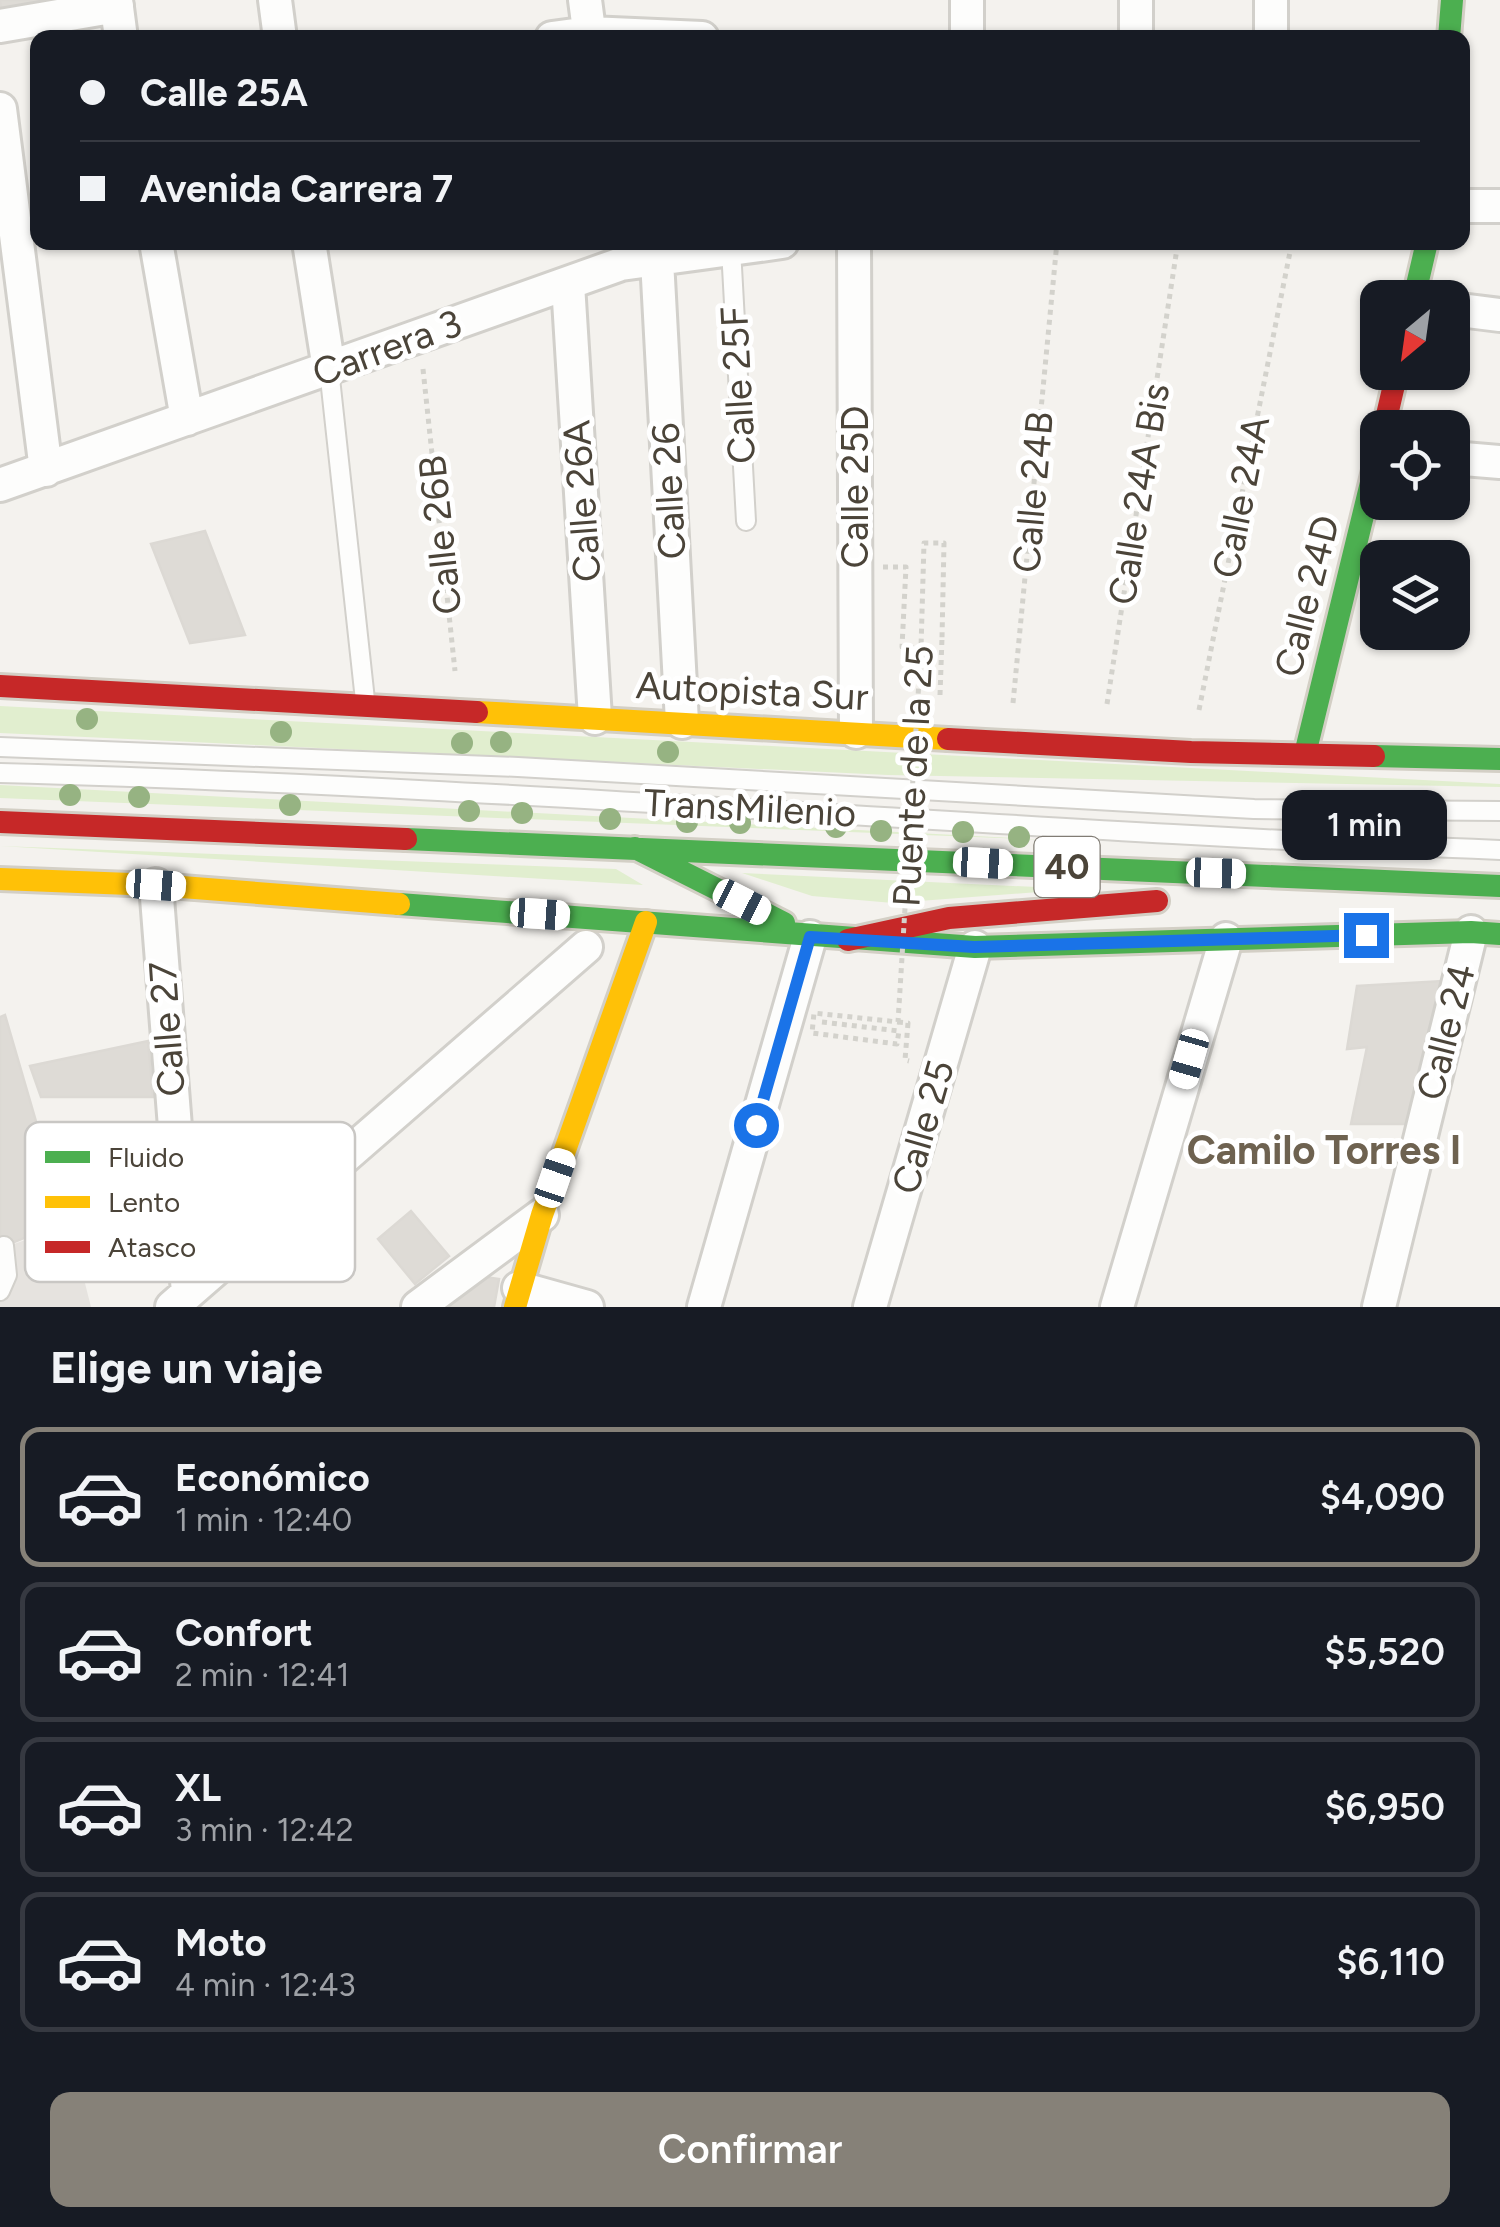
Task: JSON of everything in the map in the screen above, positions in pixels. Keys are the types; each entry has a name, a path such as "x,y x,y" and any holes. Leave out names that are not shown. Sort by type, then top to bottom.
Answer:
{"main road":[{"path":"1450,30 1452,0"},
{"path":"1418,280 1425,250"},
{"name":"Calle 24D","path":"1304,754 1362,520"},
{"name":"Autopista Sur","path":"0,686 1191,752 1500,759"},
{"name":"40","path":"0,822 1500,886"},
{"path":"633,848 810,937"},
{"path":"0,879 156,885 974,947 1486,933"},
{"path":"1211,897 1410,882"},
{"path":"848,940 950,918 1171,900"},
{"path":"517,1298 542,1215 646,922"}],"street":[{"path":"274,0 279,30"},
{"path":"584,0 589,30"},
{"path":"966,0 967,30"},
{"path":"1136,0 1136,30"},
{"path":"1271,30 1272,0"},
{"path":"0,26 118,14"},
{"path":"0,109 6,222 46,470"},
{"path":"1470,206 1500,206"},
{"path":"157,250 188,419"},
{"path":"311,250 329,369"},
{"name":"Carrera 3","path":"2,486 568,284 619,254 657,260 731,250"},
{"name":"Calle 25D","path":"854,250 856,732"},
{"name":"Calle 26","path":"657,260 682,722"},
{"name":"Calle 26A","path":"568,284 596,718"},
{"path":"1470,311 1500,315"},
{"path":"1470,460 1500,462"},
{"name":"Calle 27","path":"156,885 170,1122"},
{"name":"Calle 24","path":"1379,1307 1486,933"},
{"path":"704,1307 810,937"},
{"path":"1118,1307 1226,939"},
{"path":"355,1148 586,947"},
{"name":"Calle 25","path":"870,1307 974,947"},
{"path":"418,1307 542,1215"},
{"path":"180,1300 201,1282"},
{"path":"517,1298 587,1307"}],"lane":[{"name":"Calle 25F","path":"731,250 746,521"},
{"path":"329,369 366,705"},
{"name":"TransMilenio","path":"0,748 518,767 1254,809 1500,811"},
{"name":"TransMilenio","path":"0,773 219,780 897,816 1249,840 1500,850"},
{"path":"0,1291 7,1275 4,1246"}],"path":[{"name":"Calle 24B","path":"1010,741 1056,250"},
{"name":"Calle 24A Bis","path":"1101,746 1177,250"},
{"name":"Calle 24A","path":"1191,752 1290,250"},
{"name":"Calle 26B","path":"422,360 459,710"},
{"name":"Puente de la 25","path":"822,1022 899,1032 898,1044 812,1034 814,1013 898,1022 924,543 944,543 939,737"},
{"path":"906,567 902,647 921,648"}],"green space":[{"path":"0,706 1500,787 888,775 0,733"},
{"path":"0,785 1050,840 0,798"},
{"path":"0,846 616,869 643,885"},
{"path":"742,873 1078,889 893,903 812,896"}],"shaded area":[{"path":"25,1240 25,1282 85,1282 91,1307 0,1307 0,1249"}],"building":[{"path":"0,0 56,0 1,9"},
{"path":"205,531 245,635 190,643 151,544"},
{"path":"1442,981 1409,1124 1351,1124 1367,1047 1347,1049 1357,986"},
{"path":"5,1015 36,1122 25,1122 25,1238 0,1248 0,1017"},
{"path":"148,1041 153,1097 41,1097 30,1066"},
{"path":"411,1211 449,1256 415,1284 378,1239"},
{"path":"485,1277 499,1279 494,1307 446,1307"}],"traffic: fast":[{"path":"1450,30 1452,0"},
{"path":"1418,280 1425,250"},
{"path":"1305,754 1362,520"},
{"path":"1374,756 1500,759"},
{"path":"406,839 1500,886"},
{"path":"635,848 784,923"},
{"path":"399,904 975,947 1500,934"}],"traffic: slow":[{"path":"477,712 948,739"},
{"path":"0,879 156,885 399,904"},
{"path":"515,1307 542,1215 646,922"}],"traffic: jam":[{"path":"1388,410 1393,390"},
{"path":"0,686 477,712"},
{"path":"948,739 1191,752 1374,756"},
{"path":"0,822 406,839"},
{"path":"848,940 949,918 1157,901"}],"district":[{"name":"Camilo Torres I","path":"1324,1150"}],"route":[{"path":"756,1125 810,937 974,947 1366,935"}]}
